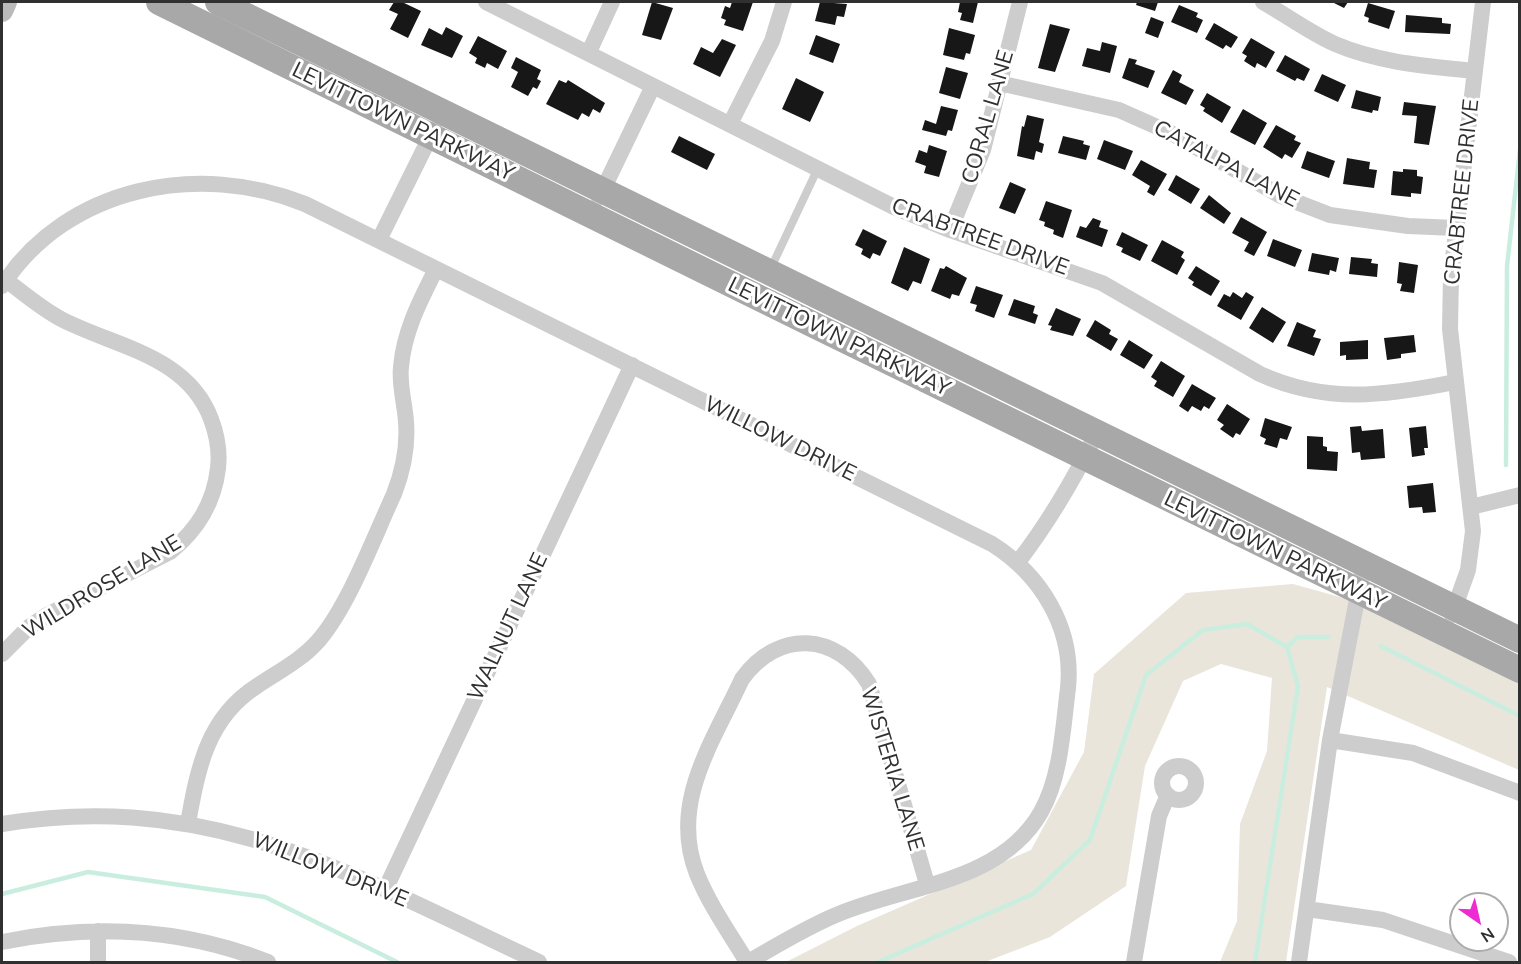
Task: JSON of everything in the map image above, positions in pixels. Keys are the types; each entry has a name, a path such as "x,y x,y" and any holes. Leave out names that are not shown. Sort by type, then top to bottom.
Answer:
{"main road":[{"path":"2,11 6,2"},
{"name":"LEVITTOWN PARKWAY","path":"159,2 1520,670"},
{"name":"LEVITTOWN PARKWAY","path":"218,2 1520,640"}],"street":[{"name":"CRABTREE DRIVE","path":"486,2 894,207 950,230 1102,283 1260,374 1287,386 1337,395 1389,393 1455,382"},
{"path":"589,52 612,2"},
{"path":"730,124 772,40 783,2"},
{"name":"CORAL LANE","path":"950,230 983,150 1020,2"},
{"path":"1263,2 1327,40 1368,56 1393,62 1475,71"},
{"name":"CRABTREE DRIVE","path":"1446,634 1472,552 1471,507 1455,382 1450,296 1483,2"},
{"name":"CATALPA LANE","path":"999,83 1119,110 1173,134 1281,196 1330,215 1408,226 1456,228"},
{"path":"591,215 653,86"},
{"path":"379,240 442,112"},
{"name":"WILLOW DRIVE","path":"4,283 38,244 79,214 128,193 159,185 191,182 255,187 285,196 436,268 992,544 1018,562 1030,574 1053,608 1062,631 1069,680 1049,794 1031,826 1005,853 971,870 835,915 747,963"},
{"path":"188,823 202,754 212,733 235,703 298,659 328,630 394,494 400,477 406,442 401,377 403,350 413,315 436,268"},
{"name":"WILDROSE LANE","path":"2,654 21,633 47,615 170,552 183,541 195,528 209,505 217,480 219,462 216,436 208,411 189,382 175,370 153,357 59,318 4,283"},
{"name":"WALNUT LANE","path":"385,890 632,365"},
{"path":"1018,562 1038,537 1085,458 1097,433"},
{"path":"1471,507 1520,495"},
{"path":"1299,963 1330,741 1364,563"},
{"name":"WISTERIA LANE","path":"747,963 698,876 690,854 687,814 693,783 742,679 752,666 785,645 812,643 839,652 860,670 869,684 927,884"},
{"path":"1330,741 1413,753 1520,793"},
{"path":"1134,963 1160,816 1168,795"},
{"name":"WILLOW DRIVE","path":"2,824 62,817 111,816 188,823 278,845 385,890 539,963"},
{"path":"1307,909 1383,920 1509,963"},
{"path":"98,931 98,963"},
{"path":"2,942 68,932 157,934 190,939 268,963"}],"lane":[{"path":"769,273 818,168"}],"shaded area":[{"path":"1293,584 1347,599 1519,680 1519,770 1327,687 1286,962 1220,962 1237,921 1240,824 1267,751 1272,678 1221,664 1183,681 1145,766 1126,886 1050,937 985,962 786,962 857,926 1031,850 1084,752 1094,674 1186,593"}],"building":[{"path":"394,2 402,2 421,11 408,38 390,29 398,14 389,10"},
{"path":"652,2 673,8 661,40 642,35"},
{"path":"732,2 753,2 743,31 724,25 726,20 721,18 725,6 730,8"},
{"path":"820,2 847,4 844,17 837,16 835,25 815,21"},
{"path":"960,2 978,2 973,23 960,20 962,13 958,12"},
{"path":"1137,2 1158,2 1155,11 1136,5"},
{"path":"1332,2 1348,2 1344,8"},
{"path":"1368,3 1395,11 1389,29 1368,22 1369,18 1364,16"},
{"path":"1179,5 1198,13 1196,17 1203,20 1197,33 1171,22"},
{"path":"1406,15 1442,18 1442,23 1451,24 1450,34 1405,32"},
{"path":"1151,17 1164,22 1158,38 1145,33"},
{"path":"1214,23 1238,37 1231,48 1226,45 1223,49 1205,39"},
{"path":"1050,24 1070,29 1055,72 1038,68"},
{"path":"446,27 463,36 452,58 421,45 429,28 442,35"},
{"path":"949,28 975,35 970,54 966,53 964,60 943,55"},
{"path":"816,35 840,44 833,63 809,54"},
{"path":"478,36 507,51 498,69 487,63 485,68 475,63 477,58 469,53"},
{"path":"1251,38 1275,52 1266,68 1257,63 1255,68 1244,61 1247,56 1242,53"},
{"path":"722,39 736,45 720,77 693,64 701,47 713,53"},
{"path":"1102,42 1117,46 1110,73 1082,66 1087,48 1100,51"},
{"path":"1285,55 1310,69 1304,81 1297,78 1295,81 1276,71"},
{"path":"516,57 541,70 537,79 541,81 537,89 533,87 528,96 511,87 518,72 511,68"},
{"path":"1129,58 1137,60 1135,64 1155,71 1148,88 1122,78"},
{"path":"946,67 968,73 960,99 939,93"},
{"path":"1173,70 1182,75 1179,82 1194,90 1186,105 1161,93"},
{"path":"1322,74 1346,85 1338,102 1314,91"},
{"path":"796,78 824,92 810,122 782,109"},
{"path":"559,80 566,83 568,80 605,103 600,113 593,109 589,117 582,113 578,120 546,104"},
{"path":"1356,90 1381,97 1378,111 1373,110 1372,113 1351,108"},
{"path":"1207,93 1231,107 1222,123 1203,111 1205,108 1200,105"},
{"path":"1404,102 1436,106 1429,145 1414,143 1417,116 1402,115"},
{"path":"941,106 958,110 952,131 948,130 946,136 922,130 925,120 936,124"},
{"path":"1243,109 1267,123 1255,145 1230,132"},
{"path":"1027,115 1044,119 1039,142 1044,144 1042,153 1036,151 1034,160 1017,156 1022,126 1024,127"},
{"path":"1276,125 1296,136 1294,140 1301,143 1292,158 1285,154 1282,159 1263,147"},
{"path":"679,136 715,154 707,170 671,152"},
{"path":"1063,136 1084,141 1083,144 1090,146 1086,160 1058,153"},
{"path":"1104,140 1133,151 1125,170 1097,159"},
{"path":"929,145 947,151 939,177 924,173 926,166 915,162 919,150 927,153"},
{"path":"1307,151 1335,161 1329,178 1301,168"},
{"path":"1347,158 1370,162 1369,169 1377,170 1374,188 1343,184"},
{"path":"1141,160 1167,174 1154,196 1147,192 1150,186 1132,175"},
{"path":"1403,169 1417,170 1417,176 1423,177 1421,194 1411,193 1411,197 1391,195 1393,171 1403,172"},
{"path":"1176,175 1200,189 1191,204 1168,190"},
{"path":"1010,182 1026,189 1015,214 999,208"},
{"path":"1209,195 1231,213 1224,224 1200,208"},
{"path":"1046,201 1072,210 1063,238 1053,234 1054,230 1044,226 1045,222 1039,220"},
{"path":"1241,217 1267,232 1254,256 1244,251 1249,242 1232,233"},
{"path":"1093,218 1101,221 1099,227 1108,230 1102,247 1076,237 1080,226 1086,228"},
{"path":"863,229 887,241 880,256 873,253 870,259 861,254 863,249 855,245"},
{"path":"1122,232 1148,245 1140,261 1121,252 1123,248 1116,245"},
{"path":"1273,239 1302,250 1295,267 1267,256"},
{"path":"1162,240 1184,252 1181,257 1185,260 1177,275 1151,261"},
{"path":"904,247 930,259 921,284 913,281 908,291 891,283"},
{"path":"1312,253 1339,258 1336,272 1330,270 1329,275 1308,271"},
{"path":"1351,257 1372,259 1371,263 1378,264 1377,277 1349,274"},
{"path":"1399,262 1418,265 1414,293 1400,291 1402,284 1397,283"},
{"path":"946,266 967,278 959,296 952,294 950,299 931,291 940,268 944,269"},
{"path":"1196,266 1220,281 1211,296 1192,285 1194,282 1188,278"},
{"path":"976,286 1003,295 994,318 975,311 977,305 970,303"},
{"path":"1233,292 1242,298 1246,292 1254,297 1241,320 1217,306 1224,294 1230,297"},
{"path":"1014,299 1035,306 1033,313 1038,315 1035,324 1008,315"},
{"path":"1262,307 1286,322 1273,343 1249,328"},
{"path":"1056,308 1081,319 1073,336 1050,330 1052,326 1048,325"},
{"path":"1095,320 1111,330 1109,334 1118,339 1111,351 1086,336"},
{"path":"1297,322 1316,330 1313,337 1321,339 1314,356 1287,346"},
{"path":"1414,335 1416,352 1401,354 1401,358 1387,360 1384,338"},
{"path":"1129,340 1153,355 1144,369 1120,355"},
{"path":"1368,340 1368,359 1346,360 1346,355 1340,356 1340,342"},
{"path":"1161,361 1185,376 1173,397 1154,386 1157,381 1151,377"},
{"path":"1192,384 1216,398 1209,409 1204,406 1201,411 1192,406 1188,412 1179,406"},
{"path":"1227,404 1250,419 1240,435 1236,433 1233,438 1220,429 1224,425 1217,420"},
{"path":"1265,418 1292,427 1287,440 1280,438 1277,448 1264,444 1266,439 1260,436"},
{"path":"1361,426 1362,431 1383,429 1385,458 1361,460 1360,452 1352,453 1350,427"},
{"path":"1426,426 1428,448 1424,448 1425,455 1412,457 1409,428"},
{"path":"1307,436 1323,437 1323,446 1327,447 1327,451 1338,452 1337,471 1307,469"},
{"path":"1433,483 1436,512 1423,513 1422,507 1409,508 1407,486"}],"waterway":[{"path":"1506,465 1507,266 1520,150"},
{"path":"878,962 1033,894 1090,840 1146,675 1203,630 1247,624 1287,647 1298,686 1255,962"},
{"path":"1287,647 1298,637 1328,637"},
{"path":"1381,646 1520,716"},
{"path":"2,894 88,872 265,897 397,962"}]}
